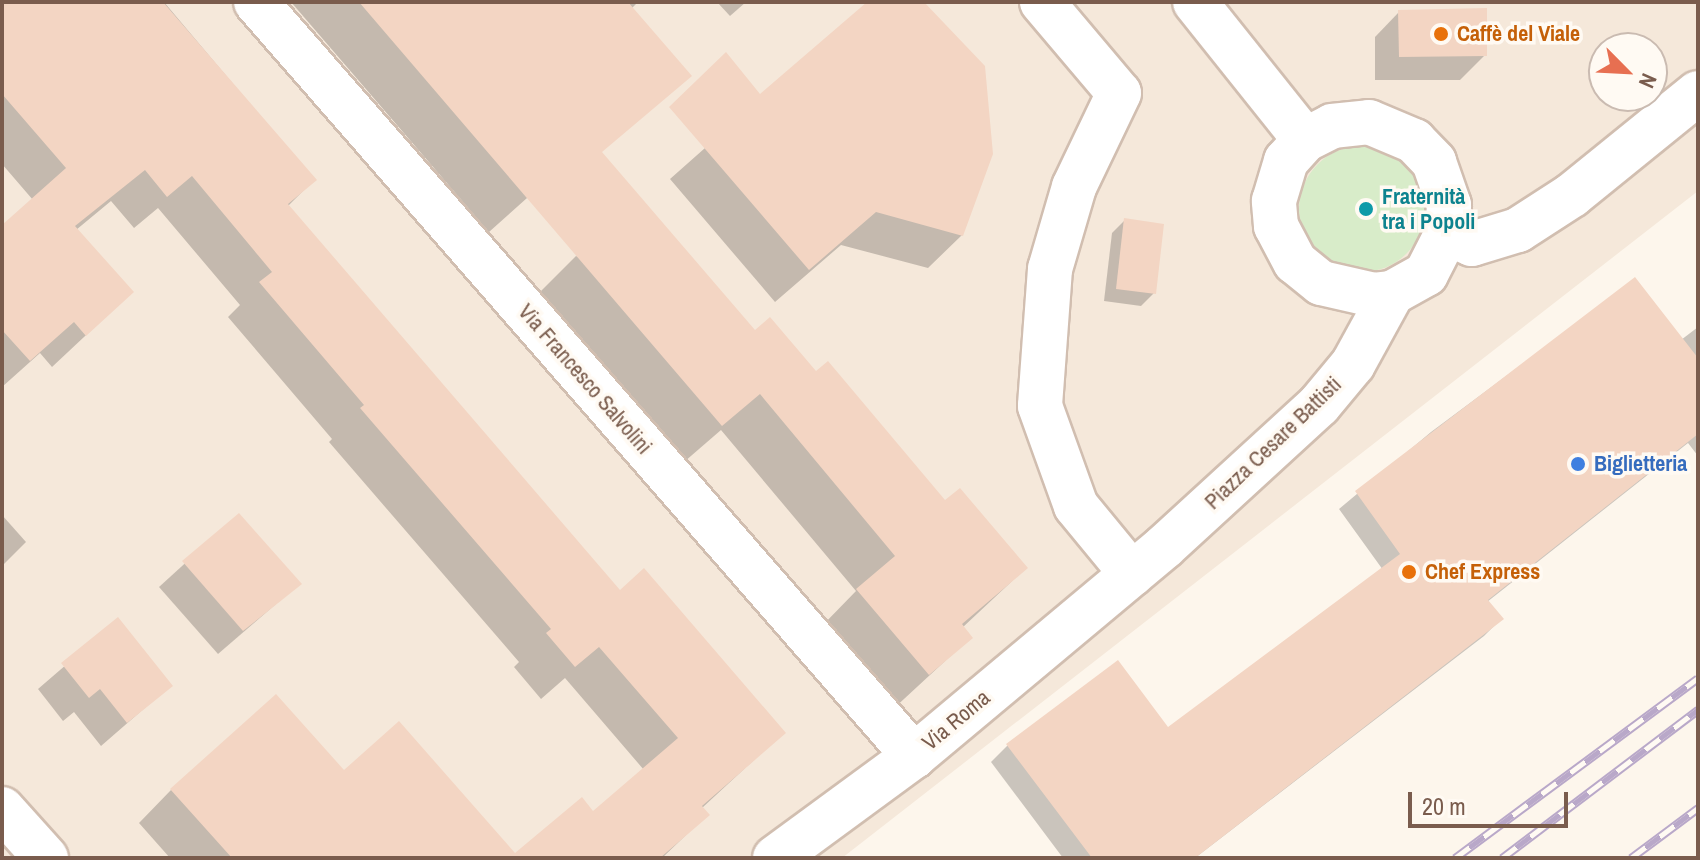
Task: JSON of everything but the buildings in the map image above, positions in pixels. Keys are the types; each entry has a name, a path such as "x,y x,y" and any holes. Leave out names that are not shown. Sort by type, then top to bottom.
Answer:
{"street":[{"name":"Via Francesco Salvolini","path":"256,2 914,756"},
{"path":"1042,2 1119,93 1074,187 1050,269 1040,406 1076,506 1132,574"},
{"path":"1195,2 1308,142"},
{"path":"1447,233 1472,244 1518,230 1572,195 1698,93"},
{"path":"1369,122 1414,141 1444,182 1447,233 1426,274 1392,293 1337,290 1295,262 1276,226 1274,201 1308,142 1369,122"},
{"name":"Piazza Cesare Battisti","path":"1132,574 1319,405 1353,364 1392,293"},
{"name":"Via Roma","path":"775,858 914,756 1132,574"},
{"path":"2,809 46,858"}],"shaded area":[{"path":"2,2 1698,2 1698,191 842,858 2,858"}],"green space":[{"path":"1362,146 1386,150 1407,164 1421,185 1425,209 1421,233 1407,254 1386,268 1362,272 1338,268 1317,254 1303,233 1299,209 1303,185 1317,164 1338,150"}],"railway":[{"path":"1455,858 1698,678"},
{"path":"1502,858 1698,710"},
{"path":"1631,858 1698,808"}],"place":[{"name":"Caffè del Viale","path":"1441,34"},
{"name":"Fraternità tra i Popoli","path":"1366,209"},
{"name":"Biglietteria","path":"1578,464"},
{"name":"Chef Express","path":"1409,572"}]}
